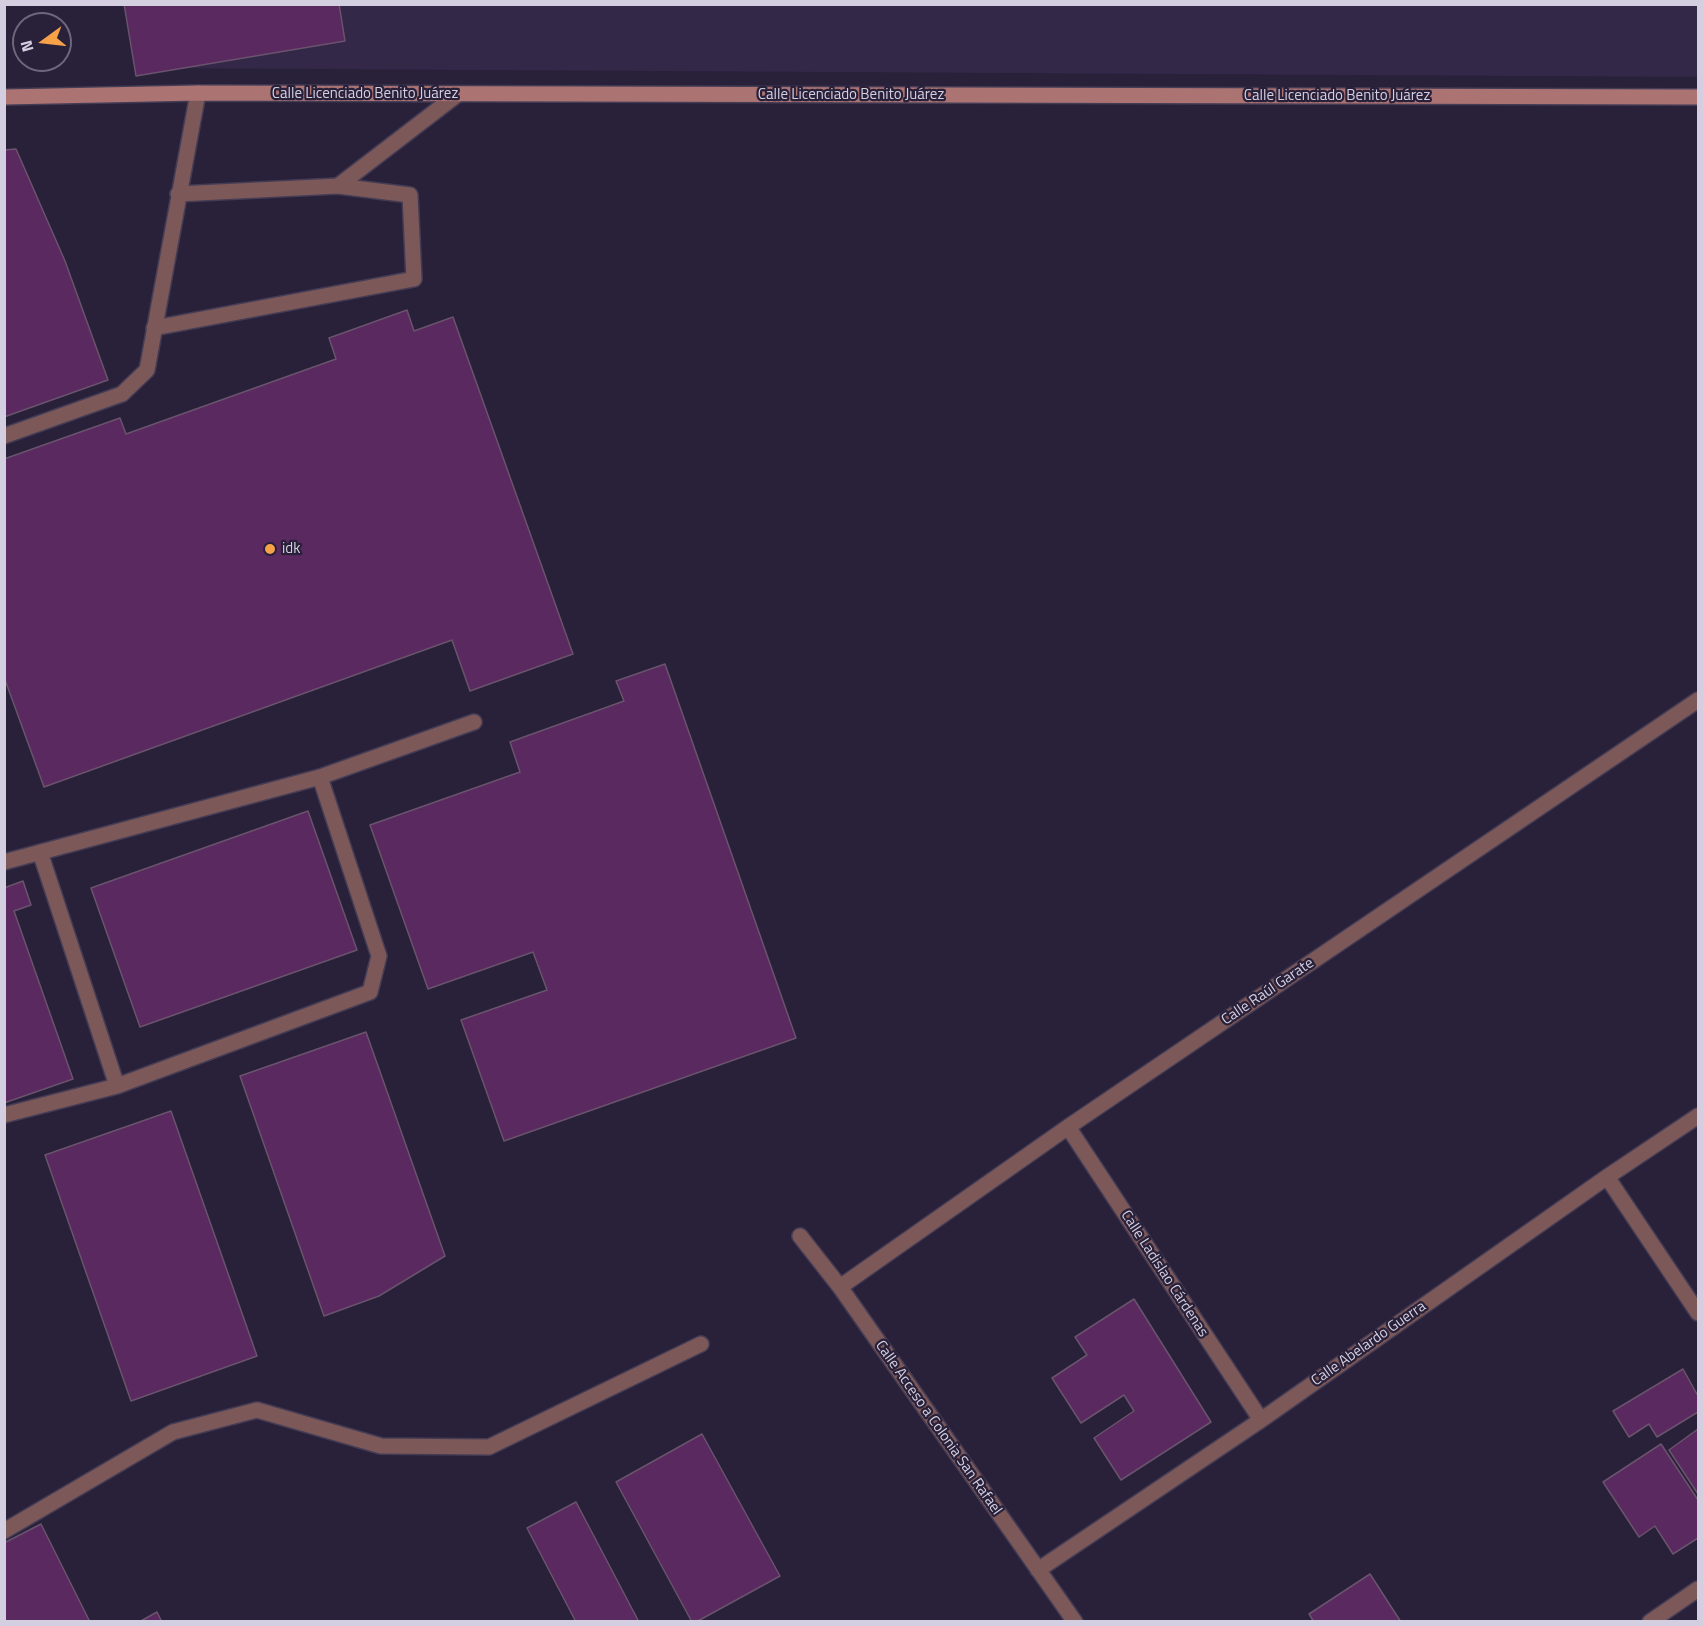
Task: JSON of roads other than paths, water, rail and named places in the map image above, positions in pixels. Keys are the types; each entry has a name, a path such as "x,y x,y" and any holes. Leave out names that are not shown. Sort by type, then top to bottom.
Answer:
{"street":[{"name":"Calle Licenciado Benito Juárez","path":"4,97 198,93 1698,97"},
{"path":"4,436 122,394 147,370 198,93"},
{"path":"338,186 458,94"},
{"path":"154,328 414,279 410,195 338,186 178,194"},
{"name":"Calle Raúl Garate","path":"840,1287 1068,1127 1698,700"},
{"path":"4,862 320,777 474,722"},
{"path":"4,1115 117,1086 370,992 379,956 320,777"},
{"path":"40,852 117,1086"},
{"name":"Calle Abelardo Guerra","path":"1038,1570 1261,1420 1607,1177 1698,1116"},
{"name":"Calle Ladislao Cárdenas","path":"1068,1127 1261,1420"},
{"path":"1607,1177 1698,1313"},
{"name":"Calle Acceso a Colonia San Rafael","path":"800,1236 840,1287 1075,1622"},
{"path":"4,1531 173,1432 257,1410 381,1446 489,1448 701,1344"},
{"path":"1650,1622 1698,1589"}],"place":[{"name":"idk","path":"270,549"}]}
